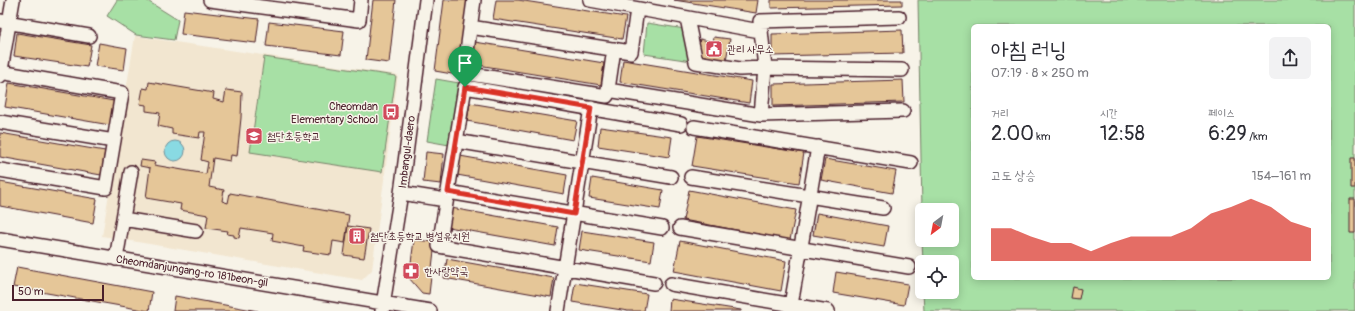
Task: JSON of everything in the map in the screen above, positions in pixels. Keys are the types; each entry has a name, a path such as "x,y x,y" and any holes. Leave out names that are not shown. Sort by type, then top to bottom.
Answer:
{"street":[{"path":"0,170 106,188 122,93 0,73 5,22 13,0"},
{"path":"210,0 359,20 362,0"},
{"name":"Imbangul-daero","path":"383,307 402,193 426,0"},
{"path":"474,0 464,73 607,96 614,49"},
{"path":"590,0 760,31"},
{"path":"470,27 631,52 637,9"},
{"path":"762,115 765,68 760,20 899,17"},
{"path":"688,18 696,62 740,69 902,70"},
{"path":"5,22 89,36"},
{"path":"654,282 439,246 465,87 681,124"},
{"path":"608,90 762,115 903,111"},
{"path":"558,311 591,108"},
{"path":"0,122 114,141"},
{"path":"694,127 911,162"},
{"path":"456,141 671,177"},
{"path":"790,308 818,147"},
{"path":"116,259 131,172"},
{"path":"691,178 883,208"},
{"path":"402,193 447,196 662,228"},
{"path":"123,219 196,231"},
{"path":"680,228 910,267"},
{"name":"Cheomdanjungang-ro 181beon-gil","path":"0,239 383,307 430,311"},
{"path":"671,284 790,308 828,311"}],"shaded area":[{"name":"첨단초등학교","path":"135,36 398,75 372,270 362,280 102,236"}],"green space":[{"path":"117,0 146,0 178,20 174,40 136,35 107,16"},
{"path":"918,0 1355,0 1355,311 924,311 923,299 959,299 959,255 923,255 922,247 959,247 959,203 922,203"},
{"path":"647,23 685,29 692,61 644,54"},
{"path":"264,57 396,76 382,172 250,152"},
{"path":"436,79 459,83 449,145 427,141"}],"water":[{"path":"175,141 182,144 185,151 182,158 175,161 168,158 165,151 168,144"}],"building":[{"path":"373,0 396,0 389,63 366,60"},
{"path":"444,0 467,0 458,75 435,71"},
{"path":"496,0 518,0 626,17 622,39 493,19"},
{"path":"674,0 758,0 756,13"},
{"path":"771,0 902,0 902,5 771,8"},
{"path":"184,10 259,19 256,43 181,34"},
{"path":"269,22 344,31 341,55 266,46"},
{"path":"902,30 903,53 772,56 772,34"},
{"path":"17,33 91,45 87,67 14,56"},
{"name":"관리 사무소","path":"714,37 730,39 726,60 697,55 700,39 713,42"},
{"path":"475,42 604,63 601,85 472,64"},
{"path":"99,43 127,48 124,70 95,66"},
{"path":"623,60 752,81 749,103 620,82"},
{"path":"903,80 904,102 773,106 773,84"},
{"name":"첨단초등학교","path":"149,82 214,93 213,99 224,102 226,90 242,92 237,156 231,155 230,161 213,158 209,187 224,190 222,201 228,203 230,193 349,215 345,243 333,241 331,255 303,251 304,247 272,241 273,233 241,228 239,238 234,237 234,235 227,234 228,231 206,228 208,215 180,210 181,204 146,198 150,168 140,166 141,160 155,162 154,165 206,174 208,162 201,160 205,132 200,132 199,138 172,134 172,129 158,126 160,113 146,111 146,105 140,104 143,88 148,89"},
{"path":"9,83 114,101 110,125 5,107"},
{"path":"470,103 577,121 573,140 467,121"},
{"path":"600,127 672,137 669,157 598,146"},
{"path":"0,133 105,151 101,175 0,157"},
{"path":"697,136 804,153 799,183 692,166"},
{"path":"426,152 444,154 441,184 423,182"},
{"path":"460,156 567,175 564,194 457,175"},
{"path":"1351,158 1355,158 1355,188 1351,188"},
{"path":"825,159 896,171 892,193 821,180"},
{"path":"592,178 663,190 660,209 589,198"},
{"path":"0,182 97,199 93,223 0,206"},
{"path":"689,190 796,210 790,240 683,220"},
{"path":"1350,199 1355,199 1355,233 1350,233"},
{"path":"451,208 558,227 555,246 448,227"},
{"path":"817,213 888,226 884,247 813,235"},
{"name":"첨단초등학교 병설유치원","path":"348,226 369,229 364,258 344,255"},
{"path":"582,231 654,242 651,261 579,250"},
{"path":"414,240 435,242 429,294 422,293 409,278"},
{"path":"680,241 786,261 781,291 674,271"},
{"path":"447,259 554,278 551,297 444,278"},
{"path":"17,267 152,292 149,311 13,287"},
{"path":"836,272 908,284 904,305 833,293"},
{"path":"575,283 647,294 644,311 628,311 572,302"},
{"path":"1073,287 1081,289 1079,299 1071,298"},
{"path":"175,296 258,311 173,311"},
{"path":"670,299 741,310 741,311 669,311"}],"place":[{"name":"관리 사무소","path":"714,49"},
{"name":"Cheomdan Elementary School","path":"391,112"},
{"name":"첨단초등학교","path":"254,136"},
{"name":"첨단초등학교 병설유치원","path":"357,236"},
{"name":"한사랑약국","path":"411,271"}],"route":[{"path":"465,87 591,108 574,214 448,192 465,87"}]}
